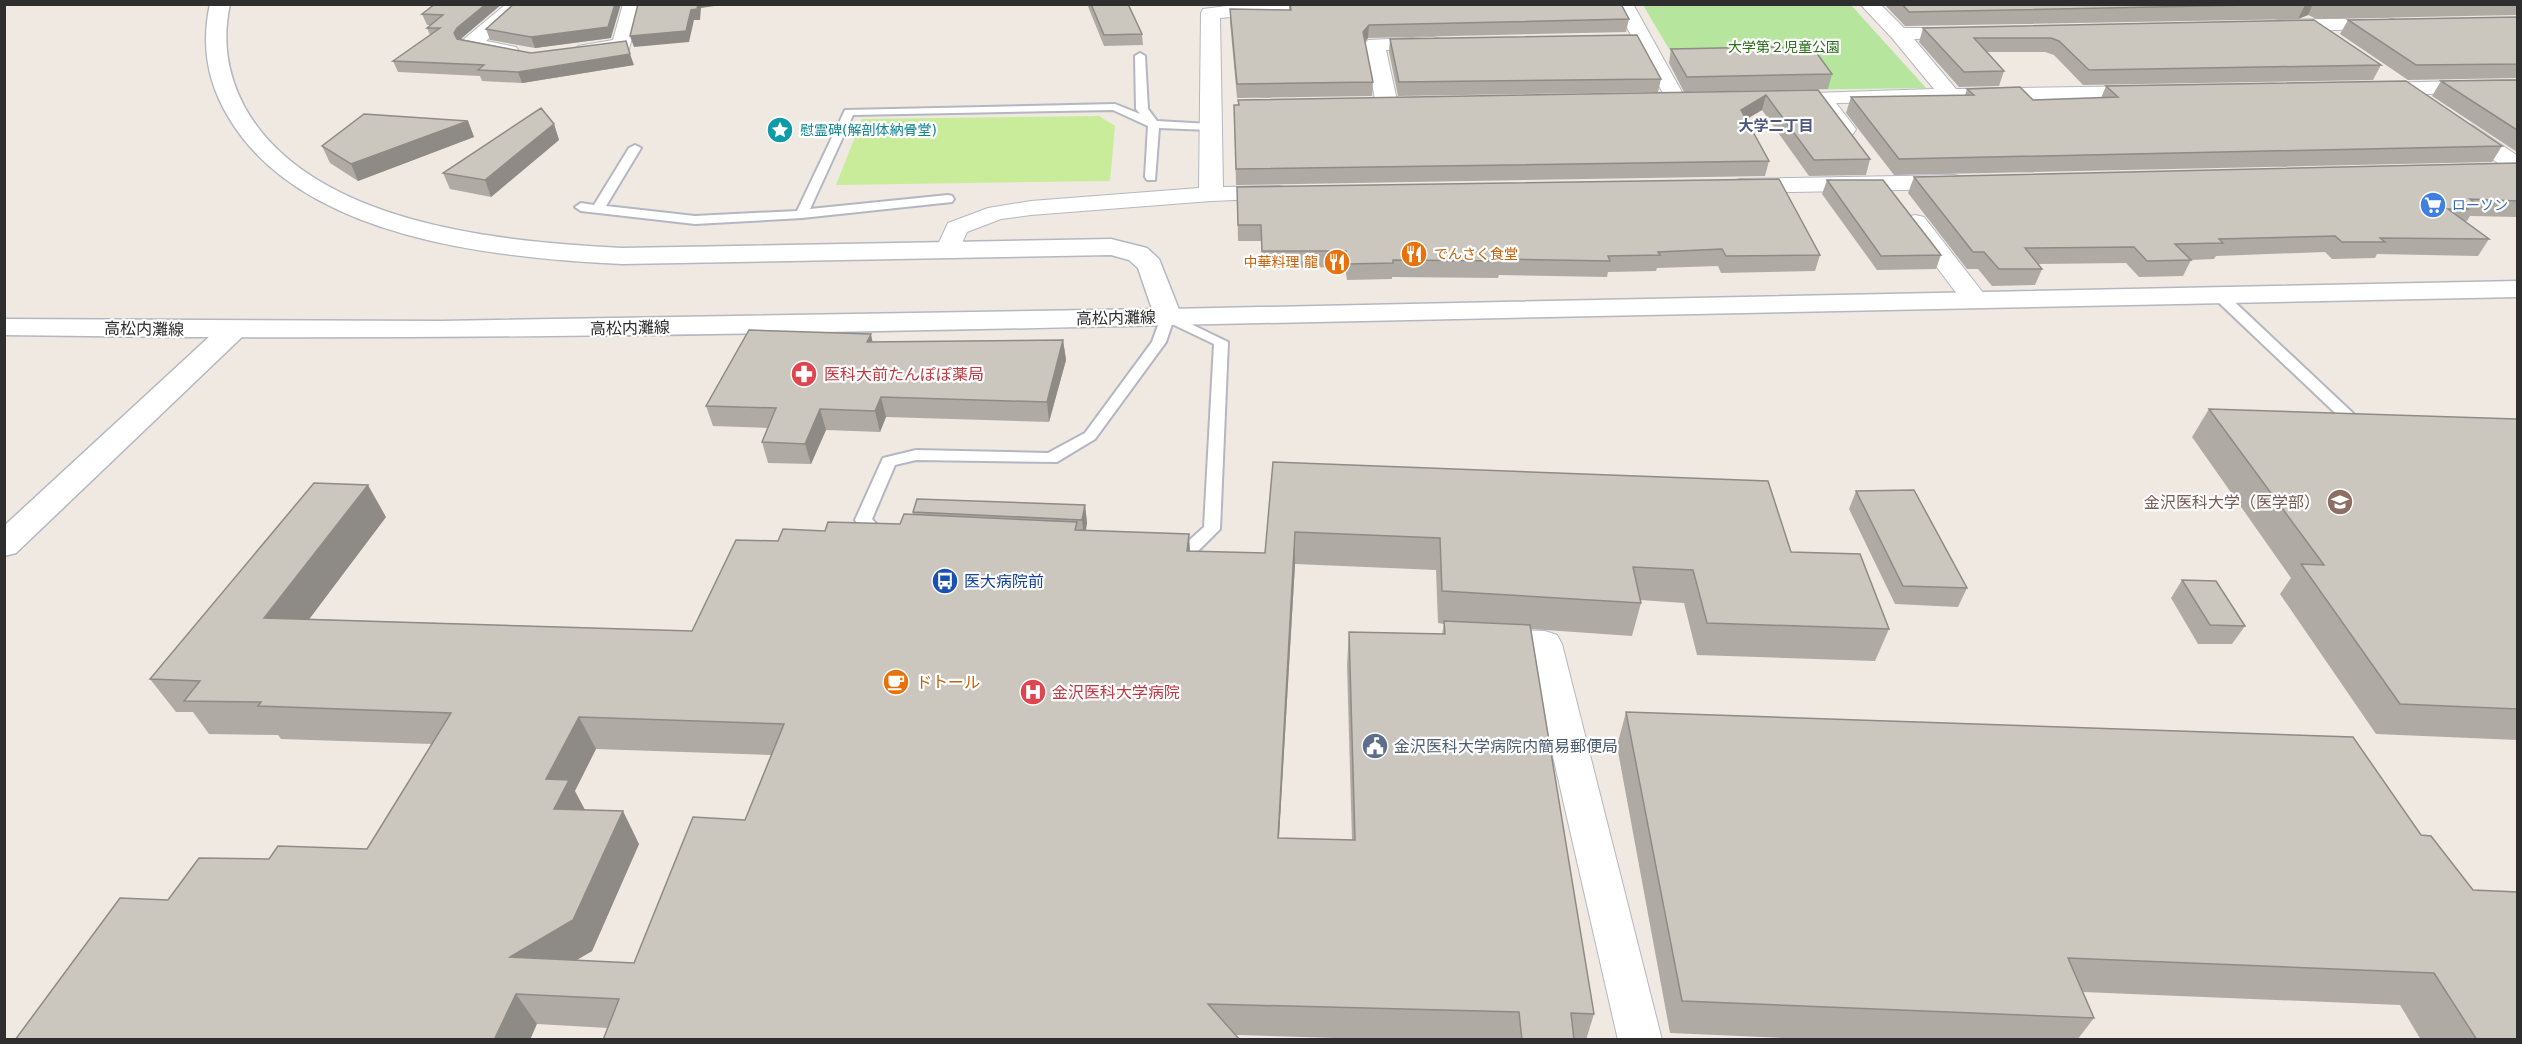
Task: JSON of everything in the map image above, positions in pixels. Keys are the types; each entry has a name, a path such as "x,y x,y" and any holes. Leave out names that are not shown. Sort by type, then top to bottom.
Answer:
{"main road":[{"name":"高松内灘線","path":"4,327 232,331 649,328 1168,317 1150,265 1138,254 1111,247 626,257 493,245 403,226 354,209 289,173 246,129 228,98 216,62 214,25 220,4"},
{"path":"1168,317 2517,289"},
{"path":"4,545 232,331"}],"street":[{"path":"518,4 470,44 527,55"},
{"path":"568,52 622,45 632,4"},
{"path":"1211,194 1210,13 1312,4"},
{"path":"1623,4 1676,100"},
{"path":"1869,4 1899,34 1950,95"},
{"path":"2280,4 2338,44"},
{"path":"2263,26 2402,24"},
{"path":"1899,34 1981,32"},
{"path":"1620,41 1643,40"},
{"path":"1387,105 1375,44 1457,43"},
{"path":"2375,69 2432,108"},
{"path":"2356,89 2517,86"},
{"path":"1799,98 2165,92"},
{"path":"1821,97 1857,145"},
{"path":"1653,100 1732,99"},
{"path":"1363,105 1410,104"},
{"path":"1210,117 1233,107"},
{"path":"2451,121 2517,168"},
{"path":"1871,164 1975,300"},
{"path":"2482,171 2517,168"},
{"path":"1719,186 1979,182"},
{"path":"947,251 957,228 996,213 1031,208 1211,194 1306,192"},
{"path":"1452,640 1545,644 1640,1040"}],"lane":[{"path":"1140,56 1142,109 1154,124 1151,177"},
{"path":"802,214 849,112 1115,107 1154,124 1210,117"},
{"path":"598,209 635,148"},
{"path":"581,207 695,220 802,214 948,199"},
{"path":"2219,295 2353,422 2377,423"},
{"path":"1168,317 1221,342 1212,529 1188,551 879,536 863,520 889,462 916,455 1051,458 1090,436 1159,342 1168,317"}],"green space":[{"name":"大学第２児童公園","path":"1643,5 1851,5 1926,88 1694,91"},
{"path":"1099,116 1115,126 1110,181 836,185 862,119"}],"building":[{"path":"435,4 486,4 457,28 454,33 457,39 531,53 626,41 630,54 518,72 478,70 484,65 393,61 440,28 427,28 443,15 422,14"},
{"path":"514,4 615,4 608,27 531,37 486,29"},
{"path":"638,4 698,4 697,9 691,10 686,31 630,36"},
{"path":"1091,4 1128,4 1142,34 1104,35"},
{"path":"1290,4 1621,4 1629,19 1369,25 1363,32 1373,82 1237,84 1230,9 1291,10"},
{"path":"1902,4 2306,4 1909,12"},
{"path":"2517,17 2517,64 2416,65 2348,20"},
{"path":"2314,20 2381,65 2089,70 2059,41 2051,38 1974,38 2004,71 1964,72 1923,28"},
{"path":"1637,35 1661,79 1399,82 1390,39"},
{"path":"1813,48 1832,74 1687,77 1671,49"},
{"path":"2517,80 2517,130 2441,81"},
{"path":"2406,81 2502,146 1899,159 1851,97 1974,95 1967,89 2020,87 2033,100 2118,97 2106,86"},
{"path":"1818,90 1870,159 1814,160 1766,95 1741,110 1769,161 1236,169 1234,105 1239,105 1238,100"},
{"path":"541,108 554,124 485,180 443,173"},
{"path":"364,114 468,121 351,164 322,146"},
{"path":"2517,163 2517,201 2470,199 2477,205 2463,205 2468,209 2448,209 2489,239 2380,238 2385,242 2342,242 2335,236 2219,239 2223,243 2175,244 2191,260 2147,261 2134,247 2025,248 2042,269 1999,269 1984,252 1973,252 1914,177"},
{"path":"1779,179 1820,255 1726,256 1722,249 1658,252 1660,255 1608,256 1610,261 1393,260 1393,263 1348,264 1346,251 1262,251 1261,225 1238,225 1237,187"},
{"path":"1827,180 1883,180 1941,255 1881,256"},
{"path":"749,330 871,334 867,342 1063,340 1047,402 881,397 875,411 820,409 805,444 762,442 776,408 706,406"},
{"path":"2209,409 2516,419 2517,709 2400,704 2301,564 2324,565"},
{"path":"1273,462 1768,481 1791,552 1860,554 1889,629 1707,623 1693,570 1633,567 1641,603 1442,591 1440,538 1295,532 1278,838 1355,840 1349,632 1445,634 1444,621 1530,625 1594,1014 1571,1013 1574,1040 1522,1040 1519,1012 1208,1004 1240,1040 603,1040 619,999 516,994 494,1040 15,1040 120,898 168,900 199,858 269,859 278,846 367,849 451,713 258,706 261,702 184,701 200,681 150,679 314,483 368,485 264,618 692,631 736,540 778,541 783,529 825,531 828,522 900,524 904,514 1077,522 1075,530 1189,534 1187,551 1265,553","holes":["579,717 784,724 745,820 693,817 634,963 510,957 573,920 623,811 554,809 569,780 546,779"]},
{"path":"1914,490 1967,588 1903,586 1856,491"},
{"path":"917,499 1085,505 1082,520 913,512"},
{"path":"2182,580 2216,581 2245,626 2210,625"},
{"path":"1626,712 2353,737 2421,835 2431,836 2473,890 2517,892 2517,1040 2477,1040 2434,973 2068,958 2094,1018 1682,1001"}],"place":[{"name":"慰霊碑(解剖体納骨堂)","path":"780,130"},
{"name":"ローソン","path":"2433,205"},
{"name":"でんさく食堂","path":"1414,254"},
{"name":"中華料理 龍","path":"1337,262"},
{"name":"医科大前たんぽぽ薬局","path":"804,374"},
{"name":"金沢医科大学（医学部）","path":"2340,502"},
{"name":"医大病院前","path":"945,581"},
{"name":"ドトール","path":"896,682"},
{"name":"金沢医科大学病院","path":"1033,692"},
{"name":"金沢医科大学病院内簡易郵便局","path":"1375,746"}],"district":[{"name":"大学二丁目","path":"1776,126"}]}
